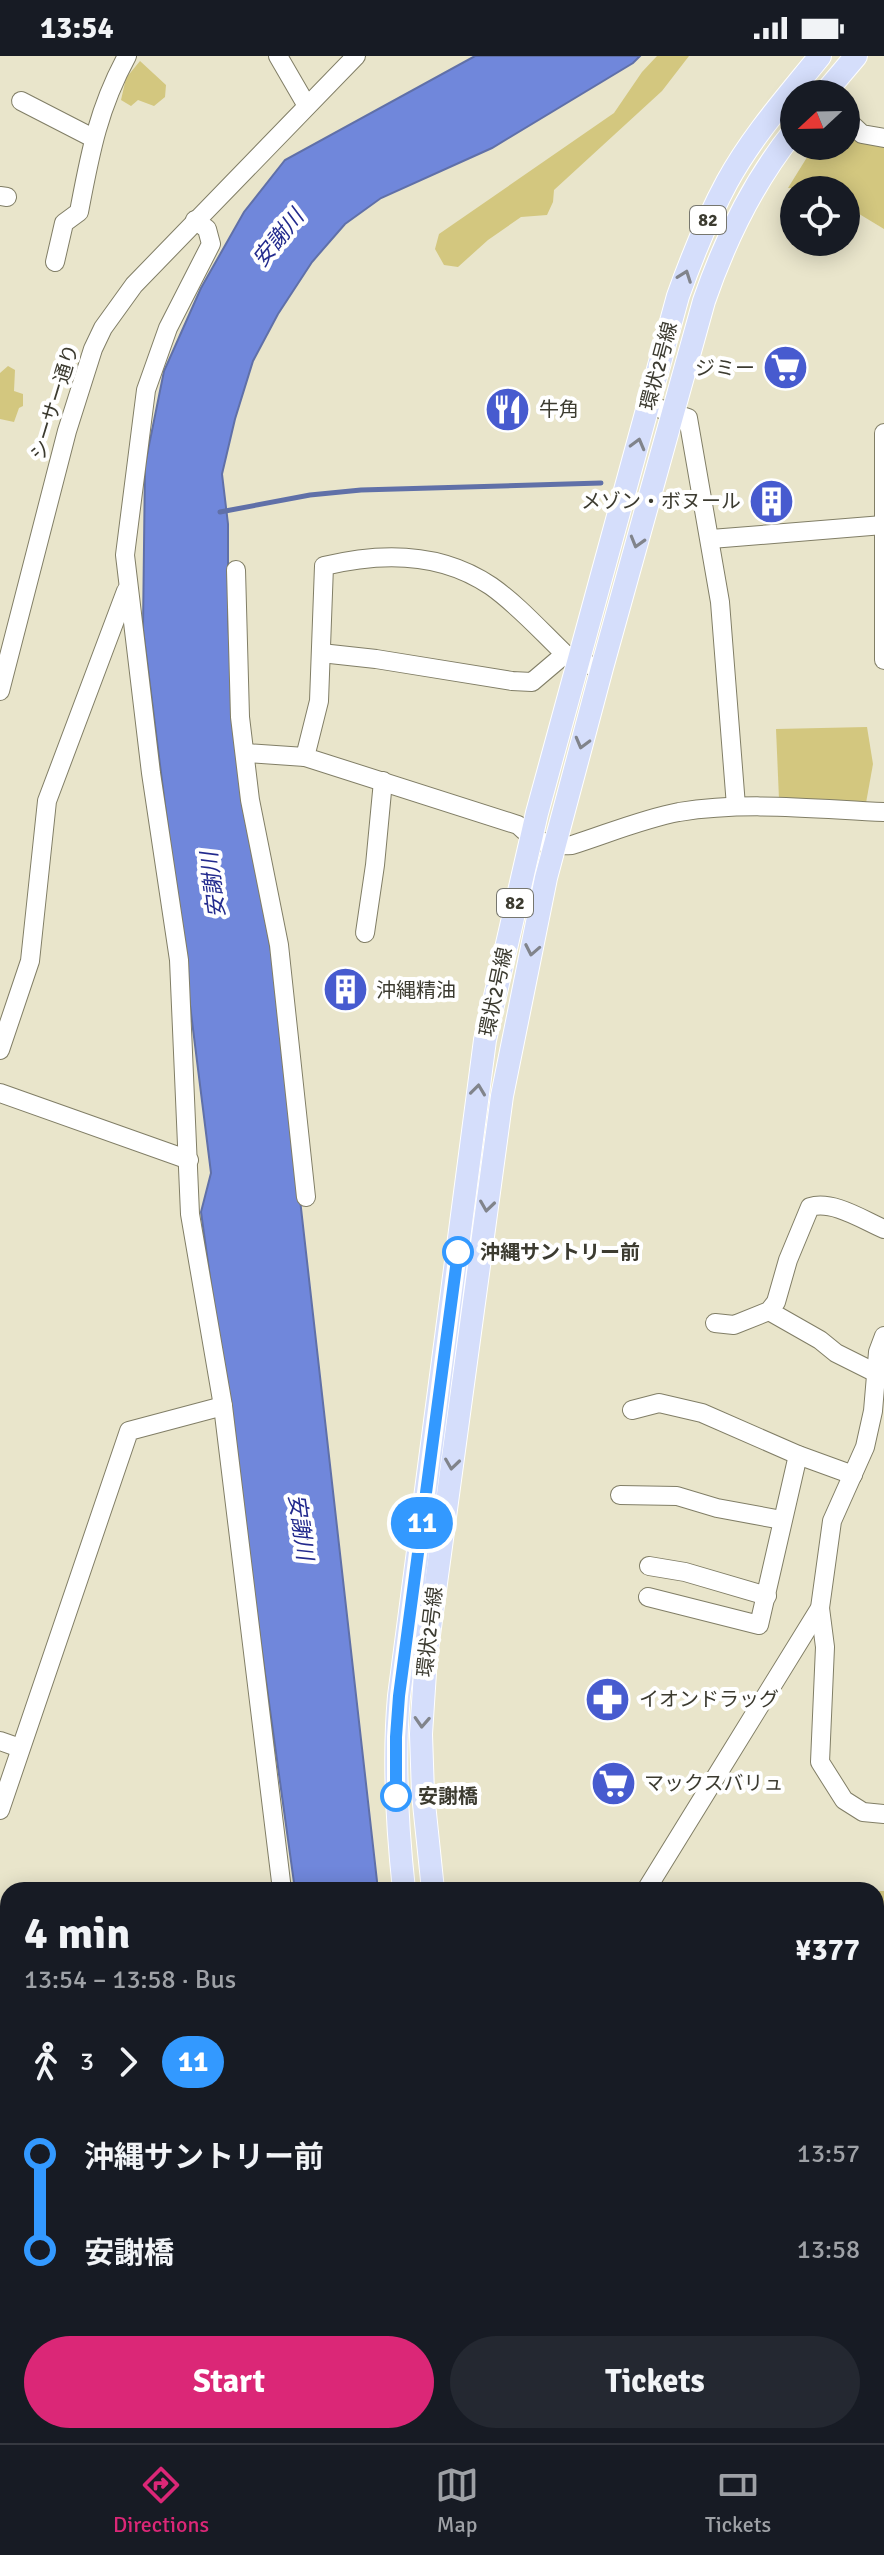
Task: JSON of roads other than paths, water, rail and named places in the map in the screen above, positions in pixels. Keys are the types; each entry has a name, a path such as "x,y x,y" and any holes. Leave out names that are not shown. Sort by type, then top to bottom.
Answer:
{"main road":[{"name":"環状2号線","path":"403,1882 396,1776 399,1696 485,1040 571,658 649,405 678,296 700,236 728,179 757,136 820,56"},
{"path":"836,80 856,56"},
{"name":"環状2号線","path":"432,1882 421,1734 426,1657 502,1096 554,847 704,301 722,250 752,191 780,151"}],"street":[{"path":"55,262 64,223 79,212 93,138 109,88 127,56"},
{"path":"278,56 307,106"},
{"name":"シーサー通り","path":"0,691 67,431 93,349 103,328 134,285 356,56"},
{"path":"21,101 93,138"},
{"path":"860,132 884,138"},
{"path":"195,220 207,229 211,244 168,328 146,390 125,555 179,960 190,1214 223,1406 281,1882"},
{"path":"649,405 688,418 720,602 736,806"},
{"path":"884,433 884,660"},
{"path":"711,539 883,525"},
{"path":"305,757 319,701 324,566 352,559 391,556 444,563 491,586 571,658 602,668"},
{"path":"236,570 240,717 250,800 279,945 306,1197"},
{"path":"0,1050 30,961 47,801 127,588"},
{"path":"321,653 532,682 571,658"},
{"path":"246,753 305,757 518,825 530,838 554,847 572,845 675,813 736,806 884,812"},
{"path":"365,933 383,781"},
{"path":"0,1093 189,1160"},
{"path":"715,1323 734,1325 769,1311 776,1302 788,1260 810,1207 818,1204 829,1206 884,1229"},
{"path":"769,1311 820,1340 836,1353 876,1373"},
{"path":"884,1336 878,1352 876,1373 878,1411 832,1521 820,1608 825,1647 820,1762 844,1800 863,1812 884,1814"},
{"path":"632,1410 659,1403 702,1413 853,1475"},
{"path":"0,1810 129,1431 223,1406"},
{"path":"648,1597 759,1625 798,1455"},
{"path":"620,1495 677,1496 717,1508 782,1520"},
{"path":"649,1566 685,1572 767,1596"},
{"path":"651,1882 820,1608"},
{"path":"0,1741 20,1748"}],"water":[{"name":"安謝川","path":"475,56 640,56 492,148 381,198 345,224 312,262 278,314 253,361 222,474 228,524 228,620 235,736 274,969 377,1882 294,1882 201,1212 211,1173 143,629 145,465 164,371 201,288 244,212 285,160"}],"waterway":[{"path":"220,512 310,495 361,490 601,483"}],"place":[{"name":"ジミー","path":"786,368"},
{"name":"牛角","path":"508,409"},
{"name":"メゾン・ボヌール","path":"772,501"},
{"name":"沖縄精油","path":"345,990"},
{"name":"沖縄サントリー前","path":"458,1252"},
{"name":"イオンドラッグ","path":"608,1699"},
{"name":"マックスバリュ","path":"613,1783"},
{"name":"安謝橋","path":"396,1796"}]}
